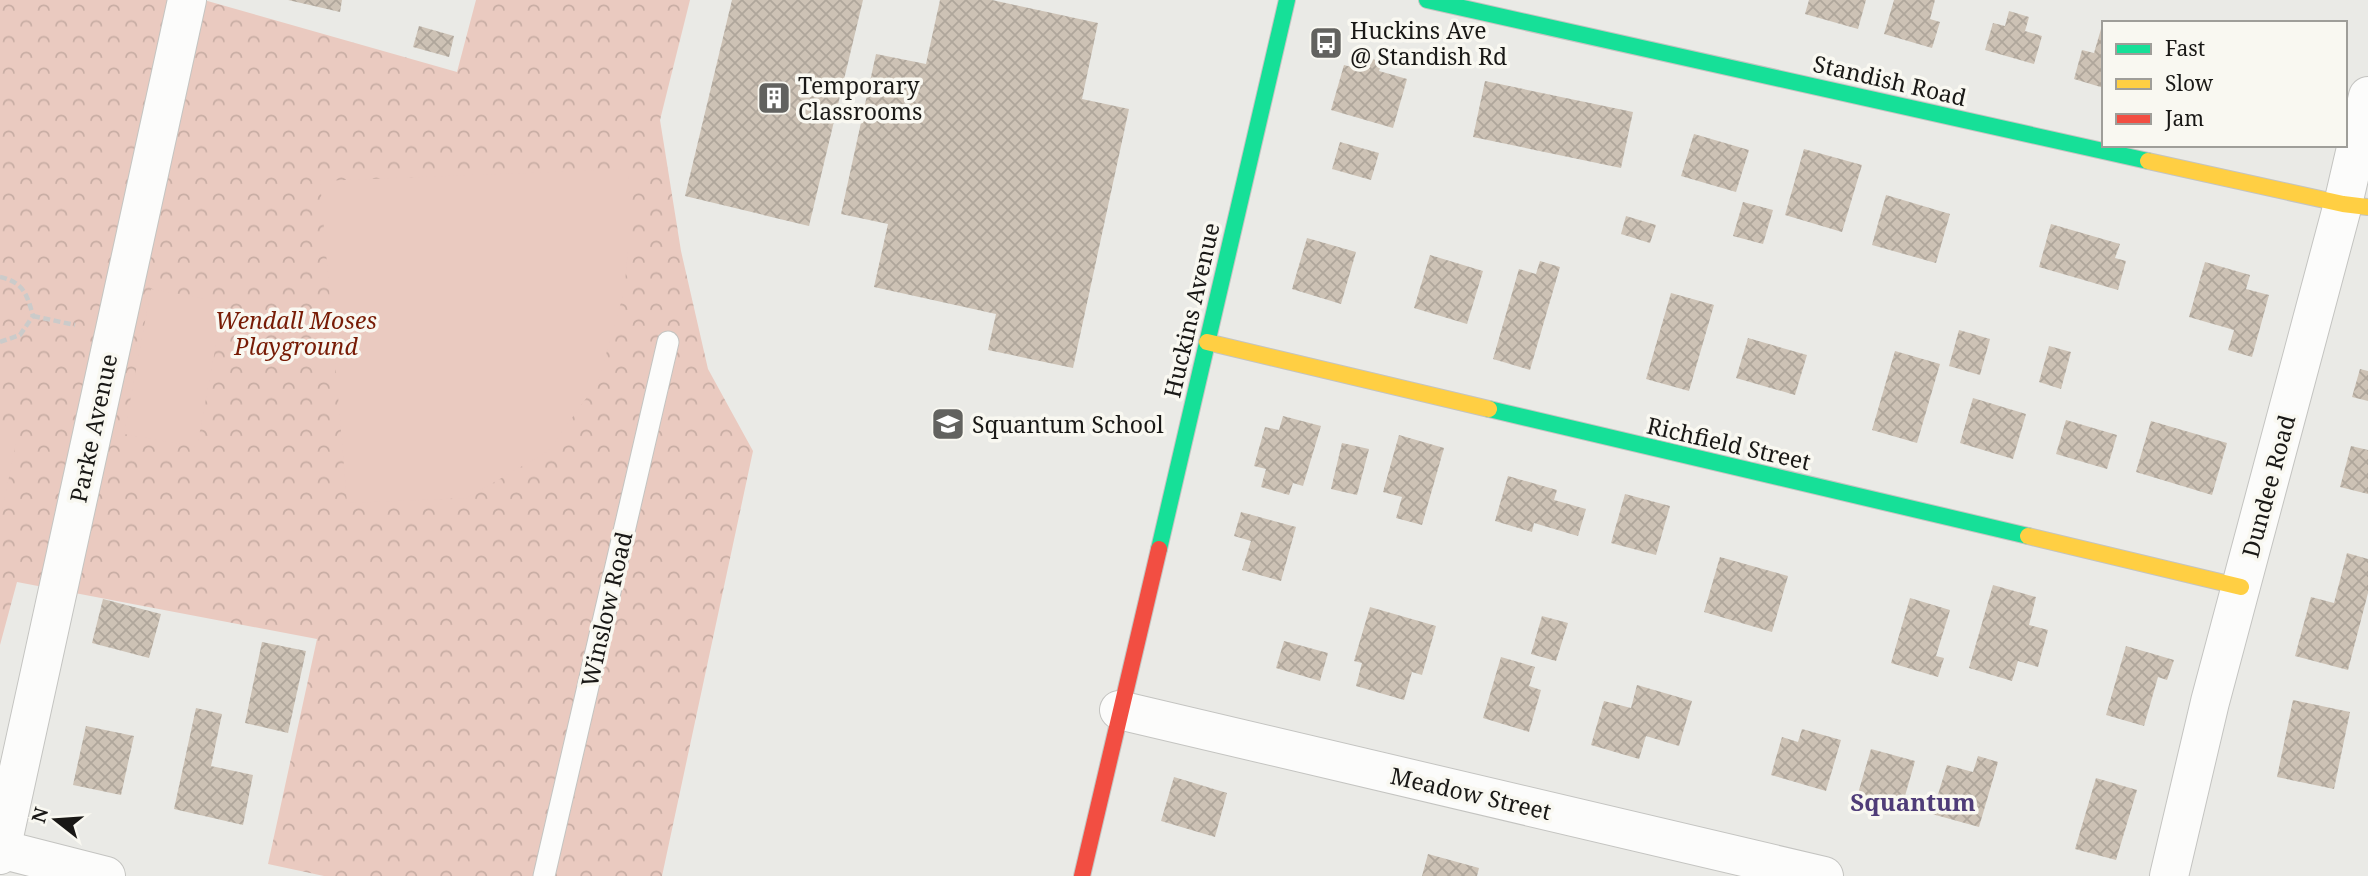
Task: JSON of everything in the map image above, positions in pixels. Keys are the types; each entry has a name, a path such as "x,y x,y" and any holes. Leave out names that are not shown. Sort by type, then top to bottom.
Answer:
{"street":[{"name":"Parke Avenue","path":"1,851 187,0"},
{"name":"Huckins Avenue","path":"1082,876 1287,0"},
{"name":"Standish Road","path":"1427,0 2356,206"},
{"name":"Dundee Road","path":"2169,876 2210,702 2241,587 2356,206 2368,96"},
{"name":"Richfield Street","path":"1207,342 2241,587"},
{"name":"Meadow Street","path":"1119,710 1824,876"},
{"path":"1,851 106,876"}],"lane":[{"name":"Winslow Road","path":"544,876 668,342"}],"path":[{"path":"0,277 14,280 27,294 33,316 20,335 0,342"}],"green space":[{"name":"Wendall Moses Playground","path":"0,0 204,0 457,72 476,0 690,0 660,120 681,251 708,369 753,451 662,876 324,876 268,864 317,639 17,582 0,645"},
{"path":"628,169 632,211 624,292 598,382 548,451 467,498 347,503 320,181"},
{"path":"151,289 224,302 197,447 124,434"},
{"path":"0,422 16,444 0,520"}],"building":[{"path":"288,0 342,0 340,12"},
{"name":"Temporary Classrooms","path":"732,0 863,0 809,226 685,196"},
{"path":"940,0 992,0 1098,23 1082,99 1129,109 1073,368 988,350 996,314 874,287 888,224 841,214 876,54 926,64"},
{"path":"1809,0 1866,0 1858,29 1805,14"},
{"path":"1894,0 1935,0 1930,19 1940,22 1932,48 1884,34"},
{"path":"2009,11 2029,17 2025,31 2042,36 2034,64 1985,50 1993,23 2005,26"},
{"path":"419,26 454,36 449,57 413,47"},
{"path":"2101,29 2102,87 2074,79 2082,50 2094,53"},
{"path":"1366,57 1382,62 1379,71 1407,79 1393,128 1331,110 1344,65 1363,70"},
{"path":"1485,81 1633,112 1621,168 1473,137"},
{"path":"1694,134 1749,150 1736,192 1681,176"},
{"path":"1340,142 1379,153 1371,180 1332,169"},
{"path":"1804,149 1862,165 1842,232 1785,215"},
{"path":"1886,195 1950,214 1936,263 1872,245"},
{"path":"1743,202 1773,210 1763,244 1733,236"},
{"path":"1626,216 1656,225 1650,243 1621,234"},
{"path":"2051,224 2120,244 2115,258 2126,261 2118,290 2039,267"},
{"path":"1307,238 1356,252 1341,304 1292,289"},
{"path":"1430,255 1483,271 1467,324 1414,308"},
{"path":"1540,261 1560,267 1530,370 1493,359 1519,269 1536,274"},
{"path":"2205,262 2250,275 2246,289 2269,295 2252,357 2228,350 2234,330 2189,317"},
{"path":"1671,293 1714,305 1689,391 1646,379"},
{"path":"1959,330 1990,339 1980,375 1949,366"},
{"path":"1748,338 1807,355 1795,395 1736,378"},
{"path":"2049,346 2071,352 2061,389 2039,382"},
{"path":"1895,351 1940,364 1917,443 1872,430"},
{"path":"2360,369 2368,371 2368,401 2352,397"},
{"path":"1973,398 2026,414 2013,459 1960,443"},
{"path":"1283,416 1321,426 1303,486 1293,483 1289,495 1261,487 1266,469 1254,466 1265,427 1279,430"},
{"path":"2066,420 2117,435 2107,469 2056,454"},
{"path":"2151,421 2227,443 2212,495 2136,472"},
{"path":"1399,435 1444,448 1422,525 1396,518 1402,497 1383,492"},
{"path":"1342,443 1369,449 1357,495 1331,489"},
{"path":"2351,446 2368,450 2368,494 2340,487"},
{"path":"1508,476 1557,490 1554,500 1586,509 1578,536 1534,523 1532,532 1495,521"},
{"path":"1625,494 1670,506 1656,555 1611,543"},
{"path":"1241,512 1296,527 1281,581 1242,570 1251,541 1234,536"},
{"path":"2347,553 2368,559 2368,593 2348,670 2295,656 2311,597 2334,603"},
{"path":"1720,557 1788,576 1772,632 1704,612"},
{"path":"1993,585 2036,597 2029,625 2048,630 2038,667 2018,661 2012,681 1969,668"},
{"path":"1910,598 1950,610 1936,656 1944,658 1938,677 1891,663"},
{"path":"103,599 161,614 149,658 92,643"},
{"path":"1370,607 1436,626 1422,675 1412,672 1404,700 1356,686 1362,663 1354,661"},
{"path":"1542,616 1568,623 1556,661 1531,654"},
{"path":"1284,641 1328,653 1320,681 1276,668"},
{"path":"262,642 306,651 288,733 245,723"},
{"path":"2126,646 2174,660 2167,680 2158,677 2144,726 2106,715"},
{"path":"1501,657 1535,667 1529,686 1541,690 1529,732 1483,718"},
{"path":"1637,685 1692,701 1679,746 1646,736 1639,759 1591,745 1604,701 1631,708"},
{"path":"2293,700 2350,712 2334,789 2277,777"},
{"path":"196,708 222,714 211,766 253,775 243,825 174,809"},
{"path":"86,726 134,736 121,795 73,785"},
{"path":"1802,729 1841,740 1826,791 1771,775 1782,737 1798,742"},
{"path":"1871,749 1915,761 1901,810 1857,797"},
{"path":"1978,756 1998,762 1979,827 1932,814 1947,765 1973,772"},
{"path":"1174,777 1227,793 1215,837 1161,821"},
{"path":"2096,778 2137,790 2116,860 2075,849"},
{"path":"1428,854 1479,868 1477,876 1422,876"}],"traffic: fast":[{"path":"1159,549 1287,0"},
{"path":"1427,0 2148,161"},
{"path":"1489,409 2028,536"}],"traffic: slow":[{"path":"2148,161 2343,204 2368,207"},
{"path":"1207,342 1489,409"},
{"path":"2028,536 2241,587"}],"traffic: jam":[{"path":"1082,876 1159,549"}],"place":[{"name":"Huckins Ave @ Standish Rd","path":"1326,43"},
{"name":"Temporary Classrooms","path":"774,98"},
{"name":"Squantum School","path":"948,424"}],"district":[{"name":"Squantum","path":"1913,801"}]}
